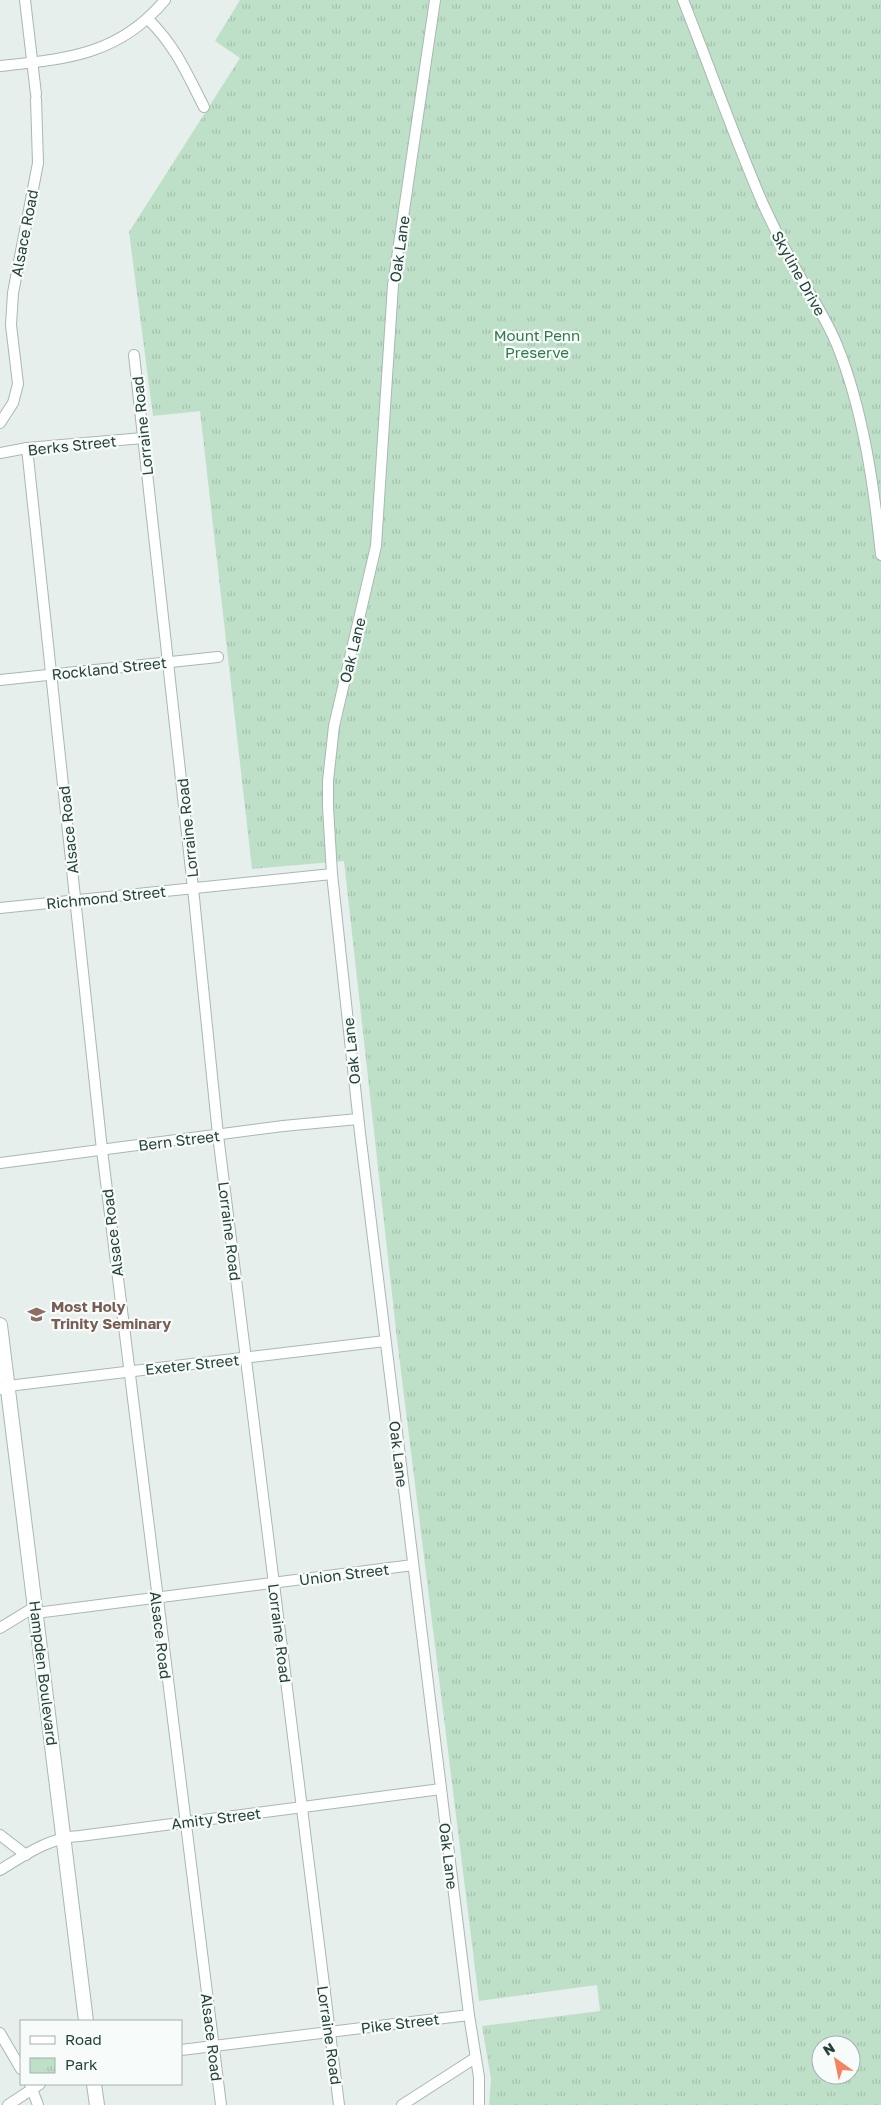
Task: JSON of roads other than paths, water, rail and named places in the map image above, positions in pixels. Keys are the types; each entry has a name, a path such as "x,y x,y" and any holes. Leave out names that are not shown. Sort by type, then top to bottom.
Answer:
{"main road":[{"name":"Hampden Boulevard","path":"0,1325 4,1387 36,1610 86,2020"},
{"path":"94,2085 97,2105"}],"street":[{"name":"Alsace Road","path":"0,423 13,403 18,384 11,324 13,293 38,163 36,96 26,0"},
{"path":"0,66 66,58 92,51 122,37 148,19 165,0"},
{"name":"Oak Lane","path":"435,0 393,285 376,546 330,747 328,807 332,874 358,1119 469,2015 479,2077 479,2105"},
{"name":"Skyline Drive","path":"683,0 762,201 777,235 822,313 847,372 872,488 881,555"},
{"path":"148,19 164,35 176,51 204,107"},
{"name":"Lorraine Road","path":"134,355 169,662 218,1135 339,2105"},
{"name":"Berks Street","path":"0,453 27,448 143,438"},
{"name":"Alsace Road","path":"27,448 102,1150 221,2105"},
{"name":"Rockland Street","path":"0,680 218,657"},
{"name":"Richmond Street","path":"0,908 332,874"},
{"name":"Bern Street","path":"0,1163 358,1119"},
{"name":"Exeter Street","path":"4,1387 385,1341"},
{"name":"Union Street","path":"0,1628 36,1610 157,1598 413,1565"},
{"name":"Amity Street","path":"0,1870 65,1836 441,1789"},
{"path":"0,1835 26,1855"},
{"name":"Pike Street","path":"182,2050 469,2015"},
{"path":"0,2034 20,2067"},
{"path":"402,2105 475,2058"},
{"path":"8,2105 34,2085 38,2105"}],"place":[{"name":"Most Holy Trinity Seminary","path":"37,1315"}],"park label":[{"name":"Mount Penn Preserve","path":"537,344"}]}
